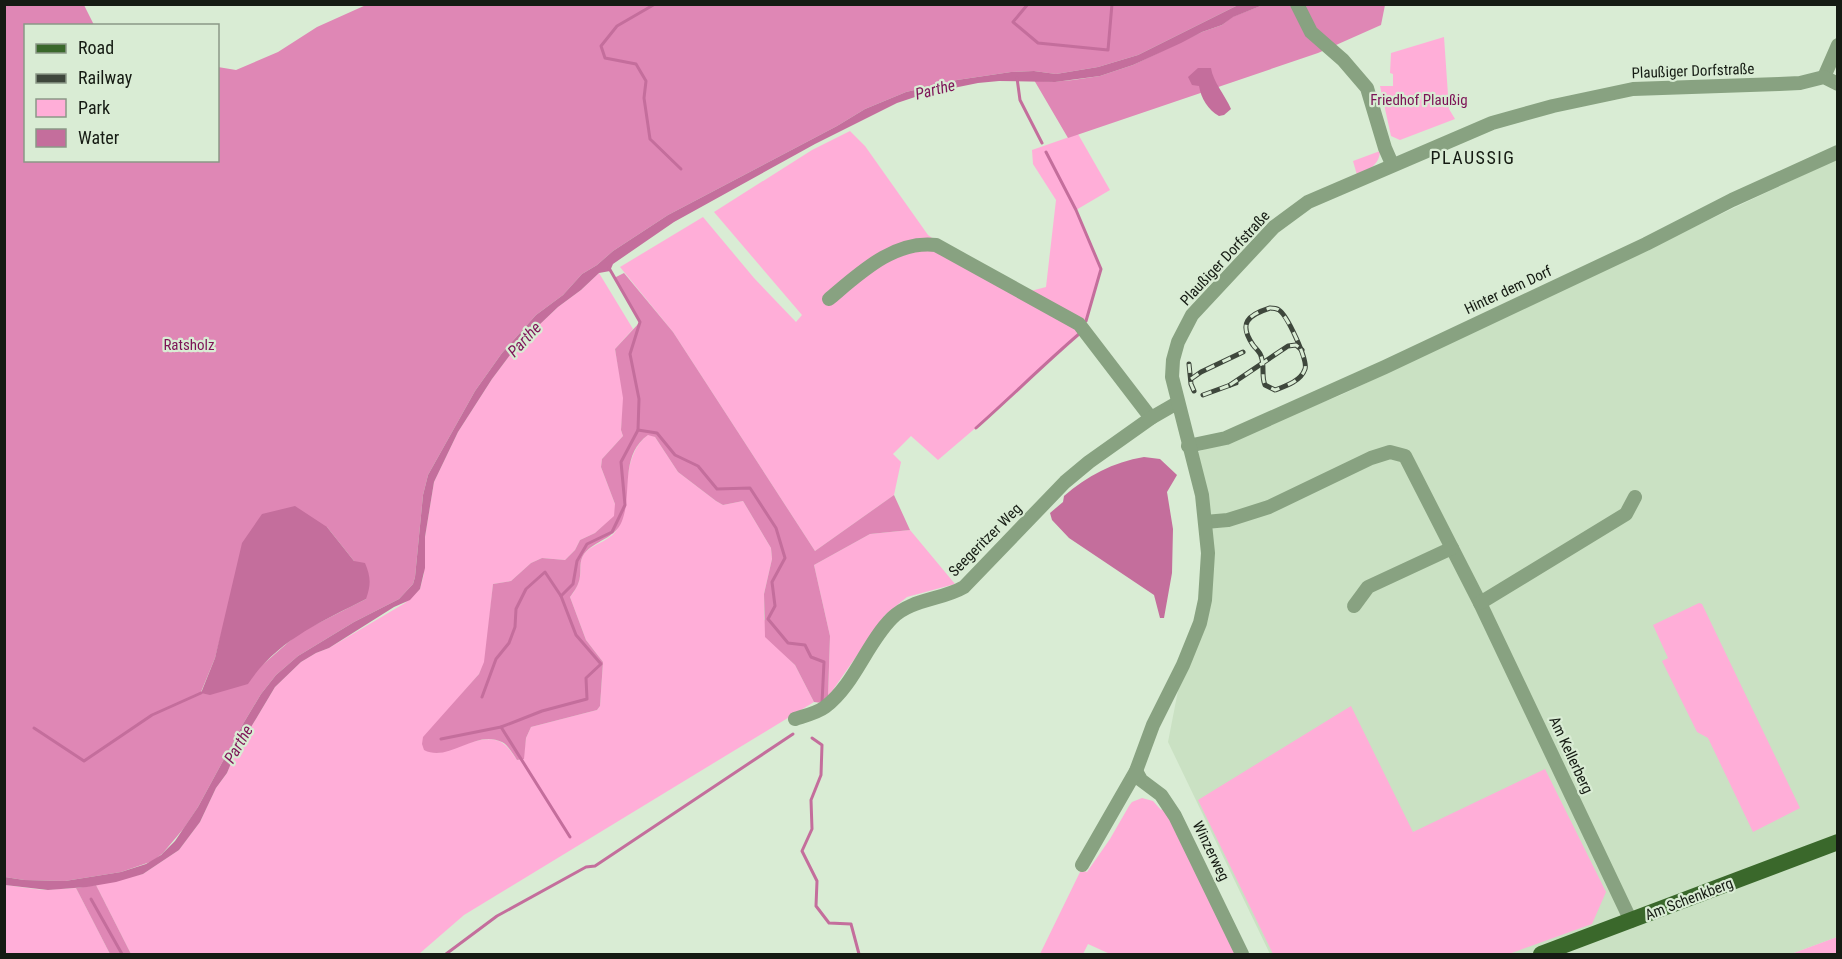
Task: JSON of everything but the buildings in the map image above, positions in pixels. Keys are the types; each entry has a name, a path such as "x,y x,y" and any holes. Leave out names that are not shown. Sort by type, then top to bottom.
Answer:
{"main road":[{"name":"Am Schenkberg","path":"1541,954 1838,842"}],"street":[{"path":"1298,7 1311,32 1343,60 1367,88 1392,164"},
{"path":"1838,45 1824,77 1838,84"},
{"name":"Plaußiger Dorfstraße","path":"1082,865 1136,771 1153,725 1200,623 1205,600 1208,553 1202,495 1172,377 1173,360 1178,342 1192,315 1208,297 1274,227 1308,202 1492,123 1633,89 1800,83 1824,77"},
{"name":"Hinter dem Dorf","path":"1188,446 1226,438 1385,367 1646,244 1732,200 1838,152"},
{"path":"829,298 887,255 903,247 921,243 936,245 1079,324 1151,418"},
{"name":"Seegeritzer Weg","path":"795,719 824,708 852,677 893,617 910,606 964,587 1065,482 1151,418 1177,403"},
{"name":"Am Kellerberg","path":"1205,522 1228,520 1269,507 1371,458 1390,452 1404,456 1480,603 1631,921"},
{"path":"1480,603 1626,514 1635,498"},
{"path":"1354,606 1368,587 1452,548"},
{"name":"Winzerweg","path":"1136,771 1141,780 1161,795 1175,816 1242,954"}],"shaded area":[{"path":"1837,159 1837,937 1791,954 1270,954 1168,742 1183,665 1200,623 1208,553 1190,455 1341,395"}],"green space":[{"name":"Ratsholz","path":"5,5 84,5 94,24 24,24 24,162 219,162 219,67 236,70 278,52 317,27 366,5 1238,5 1138,55 1098,67 1056,74 1034,71 1011,72 957,80 906,92 865,109 668,215 613,251 582,274 563,295 536,315 502,353 475,391 428,475 423,495 413,584 399,599 354,622 298,656 276,675 261,694 243,724 198,807 163,853 153,861 121,872 65,881 5,877","holes":["327,527 354,561 366,599 299,633 260,667 201,692 215,658 226,616"]},
{"path":"1263,5 1385,5 1381,25 1318,53 1068,138 1034,80 1052,82 1100,76 1133,65 1202,32 1222,25 1232,17"},
{"name":"Friedhof Plaußig","path":"1444,37 1449,109 1455,119 1400,140 1391,136 1380,86 1393,86 1393,74 1390,73 1391,53"},
{"path":"850,131 865,146 928,235 1027,292 1046,287 1056,200 1033,164 1032,150 1078,134 1110,190 1076,210 1101,269 1086,321 1079,334 1020,390 938,460 911,436 893,454 901,462 894,495 815,551 673,332 620,267 703,217 754,278 796,322 802,315 714,212 812,150"},
{"path":"1380,151 1375,164 1357,175 1353,161"},
{"path":"599,273 633,329 615,349 624,398 621,430 623,436 602,459 601,467 615,504 615,516 595,533 580,540 575,550 565,560 542,558 531,563 511,581 493,584 485,662 479,674 453,704 435,753 489,739 505,745 517,760 523,759 526,738 531,727 597,710 600,706 603,662 586,640 570,597 580,577 584,554 610,537 617,529 624,505 633,454 649,434 655,437 678,472 716,501 723,505 743,501 771,548 772,559 764,594 764,619 783,653 795,665 814,702 464,915 419,954 131,954 96,885 143,874 179,850 200,822 216,788 227,773 235,754 275,687 301,662 405,603 420,589 424,574 425,537 434,482 458,432 516,347 558,307"},
{"path":"624,273 673,332 815,551 894,495 910,530 870,534 814,565 830,636 828,697 822,703 814,702 795,665 765,637 764,594 772,559 771,548 743,501 723,505 716,501 678,472 655,437 648,435 633,453 622,521 615,532 584,554 579,582 570,597 586,640 603,662 600,706 597,710 531,727 526,738 524,759 517,760 504,743 492,739 472,742 443,752 433,753 424,750 423,737 479,674 484,662 493,584 511,581 531,563 542,558 565,560 575,550 580,540 595,533 614,516 615,504 601,467 602,459 623,436 621,430 623,398 615,349 640,322 614,278"},
{"path":"910,530 955,584 907,597 885,615 828,697 830,636 814,565 870,534"},
{"path":"1699,603 1702,604 1800,808 1753,832 1708,738 1697,732 1662,661 1668,658 1653,625"},
{"path":"1351,706 1413,832 1545,769 1606,892 1592,924 1509,954 1273,954 1198,800"},
{"path":"1142,798 1153,801 1161,810 1163,808 1235,954 1110,954 1088,944 1083,954 1040,954 1081,870 1087,872 1129,806 1132,802"},
{"path":"5,885 43,890 76,888 110,954 5,954"},
{"path":"96,885 131,954 110,954 76,888"},
{"path":"1837,937 1837,954 1791,954"}],"water":[{"name":"Parthe","path":"1238,5 1263,5 1133,65 1100,76 1055,82 978,83 924,94 897,103 815,144 674,222 613,264 610,271 599,273 558,307 516,347 458,432 434,482 425,537 425,568 420,589 410,600 394,607 329,648 301,662 275,687 235,754 227,773 216,788 200,822 179,850 143,874 116,882 48,890 5,885 5,877 65,881 121,872 146,864 161,855 175,841 198,807 261,694 276,675 298,656 354,622 399,599 413,584 423,495 428,475 475,391 502,353 536,315 563,295 582,274 613,251 668,215 865,109 906,92 957,80 1011,72 1034,71 1056,74 1098,67 1138,55"},
{"path":"1198,68 1211,68 1231,109 1224,115 1219,116 1208,107 1199,86 1192,85 1188,77"},
{"path":"1144,457 1160,459 1177,475 1167,492 1173,529 1172,573 1164,618 1160,618 1154,595 1069,538 1052,520 1050,513 1063,502 1064,496 1091,476 1122,462"},
{"path":"295,506 327,527 354,561 365,563 370,581 366,599 316,625 286,644 259,669 248,684 210,695 201,693 215,658 242,543 262,514"}],"waterway":[{"path":"655,4 617,26 601,46 605,58 636,64 646,81 644,98 650,139 681,169"},
{"path":"1028,4 1013,22 1038,43 1108,50 1112,4"},
{"path":"1017,78 1020,100 1042,143"},
{"path":"1046,152 1076,210 1101,269 1086,321"},
{"path":"609,268 640,322 630,354 639,399 638,430 657,433 675,455 698,466 717,489 750,488 776,528 785,558 772,582 775,606 768,619 788,643 805,645 811,657 824,662 822,703"},
{"path":"976,428 1079,334"},
{"path":"441,739 501,727 542,711 587,699 586,678 601,664 576,635 561,596 573,584 577,561 587,544 612,532 625,505 621,462 638,430"},
{"path":"482,697 496,659 509,643 515,627 516,609 526,589 545,572 561,596"},
{"path":"34,728 84,761 152,715 201,693"},
{"path":"501,727 570,837"},
{"path":"446,954 497,916 586,867 595,866 793,734"},
{"path":"812,738 822,745 821,775 811,800 812,829 802,851 817,881 816,906 829,923 851,924 859,954"},
{"path":"91,899 122,954"}],"railway":[{"path":"1270,308 1279,310 1287,320 1305,364 1305,369 1297,380 1275,390 1265,385 1261,356 1246,331 1246,325 1251,317 1270,308"},
{"path":"1230,385 1288,346 1296,345 1302,350"},
{"path":"1191,379 1243,352"},
{"path":"1189,364 1194,391"},
{"path":"1203,395 1236,383"}],"district":[{"name":"PLAUSSIG","path":"1473,158"}]}
